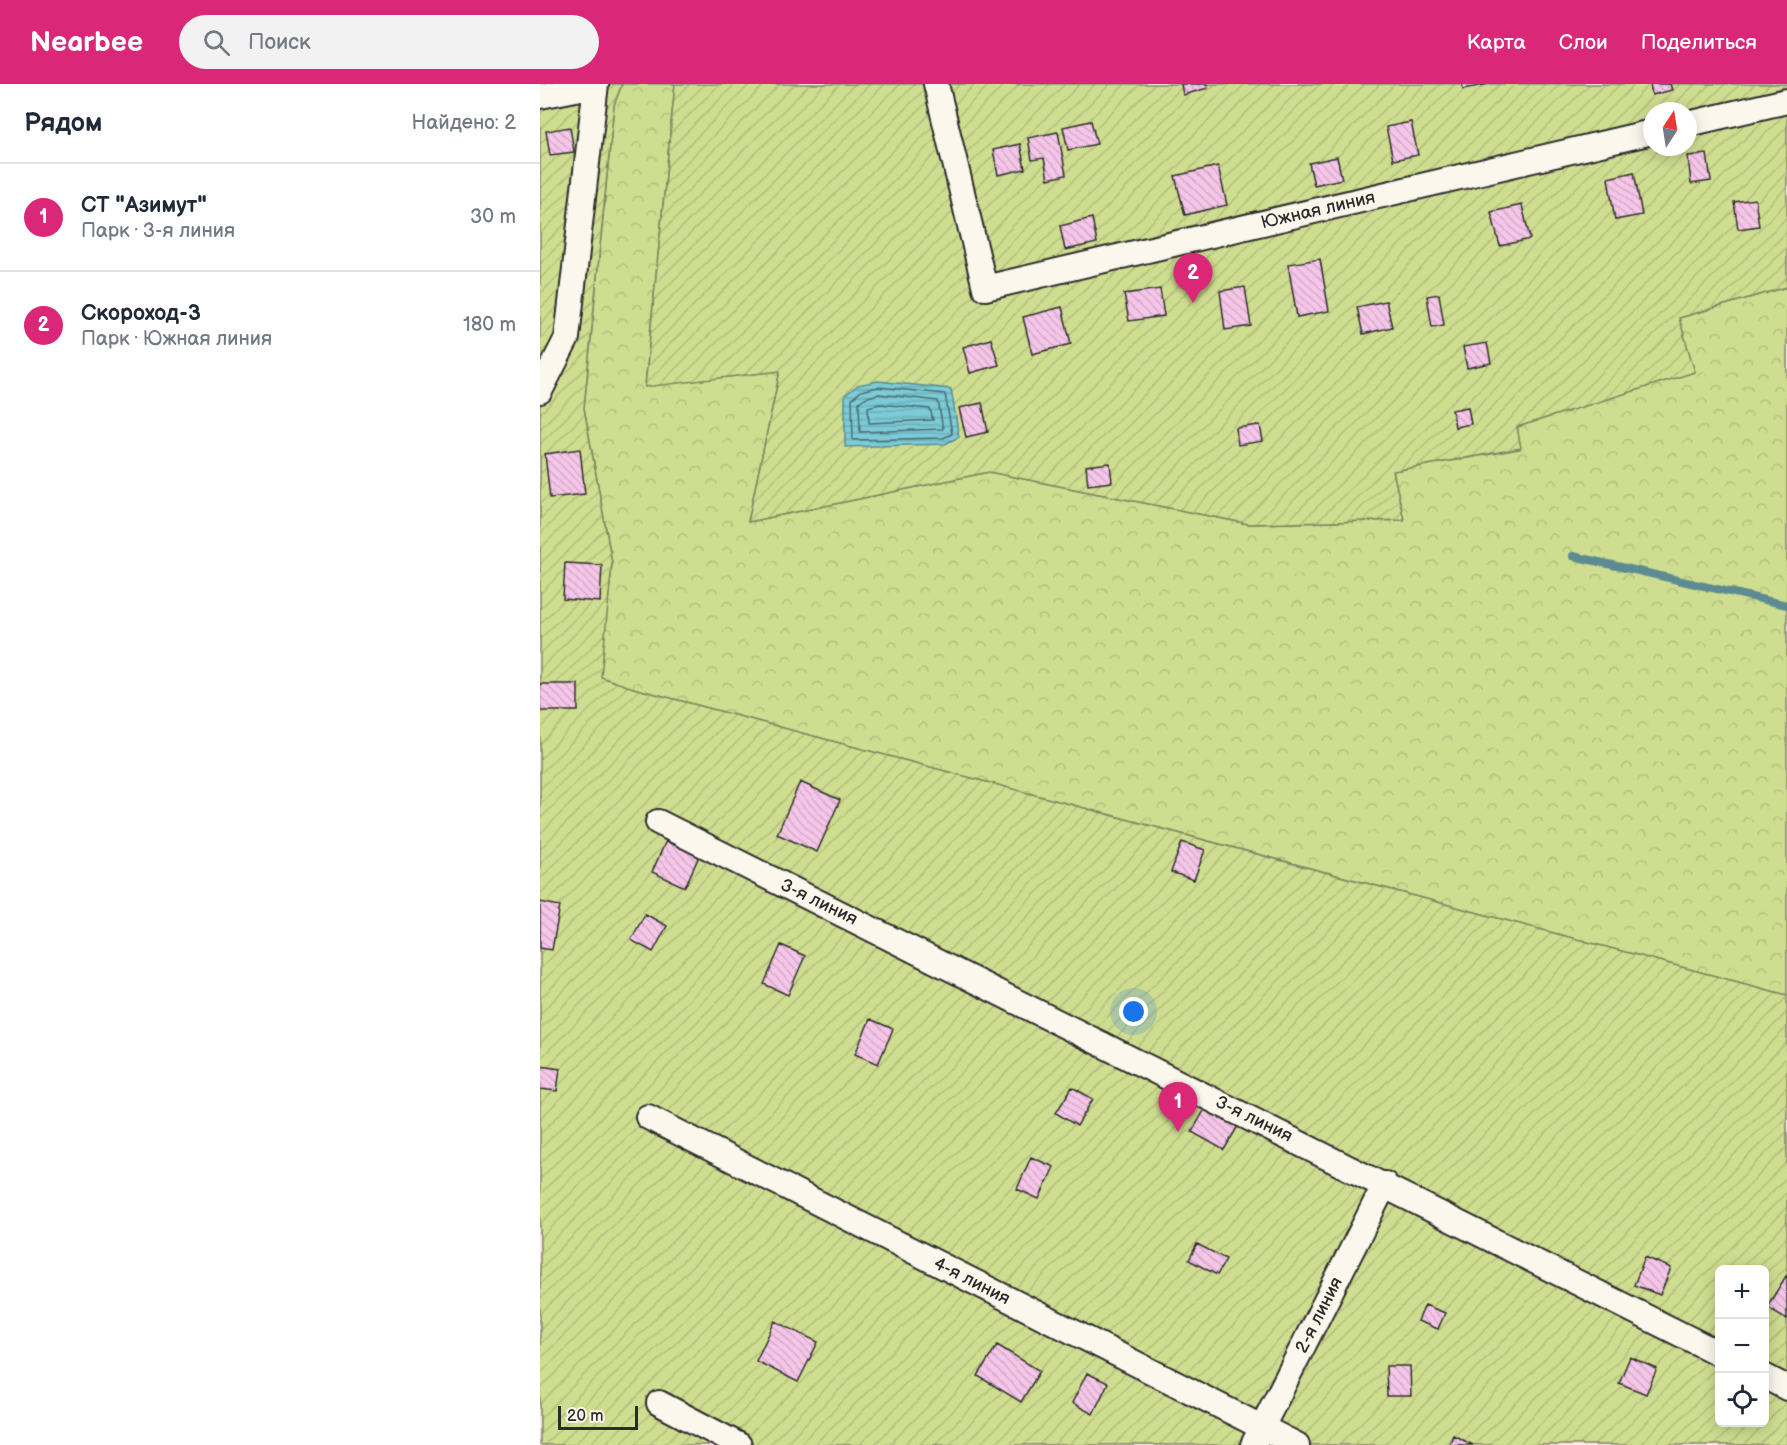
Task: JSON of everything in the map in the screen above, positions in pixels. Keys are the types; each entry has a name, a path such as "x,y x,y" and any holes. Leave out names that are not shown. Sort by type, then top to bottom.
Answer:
{"street":[{"path":"540,96 596,84 567,338 540,391"},
{"name":"Южная линия","path":"936,84 985,288 1643,134"},
{"path":"1697,122 1787,100"},
{"name":"3-я линия","path":"658,822 1385,1184 1715,1352"},
{"name":"4-я линия","path":"648,1117 1257,1436 1297,1445"},
{"name":"2-я линия","path":"1257,1436 1385,1184"},
{"path":"1769,1379 1787,1388"},
{"path":"659,1403 739,1445"}],"green space":[{"path":"540,84 622,84 614,105 584,408 612,563 601,677 633,688 1787,995 1787,1445 540,1445"},
{"path":"622,84 675,84 645,386 780,371 748,522 989,472 1249,524 1404,520 1393,471 1520,449 1517,427 1694,372 1679,318 1787,287 1787,995 633,688 549,1445 600,677 612,563 584,408 614,105"},
{"path":"675,84 1787,84 1787,287 1679,318 1695,372 1517,427 1521,448 1393,471 1404,520 1249,524 989,472 748,522 780,371 645,387"}],"water":[{"path":"878,381 951,389 959,437 945,444 845,447 845,395 858,385"}],"building":[{"path":"1181,84 1207,84 1208,88 1183,95"},
{"path":"1462,84 1490,84 1463,89"},
{"path":"1650,84 1670,84 1672,90 1652,95"},
{"path":"1091,121 1097,144 1068,150 1063,127"},
{"path":"1411,122 1418,155 1393,160 1386,127"},
{"path":"570,127 574,152 550,155 546,131"},
{"path":"1058,132 1066,175 1048,179 1044,158 1032,160 1028,138"},
{"path":"1020,144 1025,169 998,175 993,150"},
{"path":"1707,154 1711,181 1691,184 1688,156"},
{"path":"1337,157 1342,179 1314,185 1309,163"},
{"path":"1218,166 1227,205 1185,215 1175,176"},
{"path":"1634,172 1642,215 1615,220 1608,178"},
{"path":"1755,199 1759,226 1738,229 1734,202"},
{"path":"1522,205 1530,239 1500,246 1491,212"},
{"path":"1092,218 1097,243 1065,250 1060,226"},
{"path":"1320,259 1329,311 1297,317 1288,264"},
{"path":"1245,287 1251,326 1225,330 1220,291"},
{"path":"1160,289 1164,316 1129,321 1124,294"},
{"path":"1439,294 1444,325 1432,327 1427,296"},
{"path":"1386,301 1392,327 1363,334 1357,307"},
{"path":"1062,307 1071,344 1032,354 1023,317"},
{"path":"991,339 999,365 970,373 963,347"},
{"path":"1487,343 1491,363 1467,368 1463,347"},
{"path":"982,403 988,432 966,437 959,408"},
{"path":"1468,407 1471,424 1455,427 1452,410"},
{"path":"1260,425 1263,441 1238,445 1236,428"},
{"path":"580,449 585,494 550,498 545,454"},
{"path":"1110,463 1112,482 1088,485 1086,466"},
{"path":"565,563 602,565 600,602 563,599"},
{"path":"540,684 578,684 578,711 540,711"},
{"path":"800,782 840,800 817,852 777,834"},
{"path":"666,841 699,856 685,887 652,872"},
{"path":"1182,842 1205,850 1194,880 1171,872"},
{"path":"540,902 560,906 552,950 540,948"},
{"path":"645,914 667,926 653,952 631,940"},
{"path":"781,945 805,956 788,995 764,984"},
{"path":"870,1019 893,1029 878,1064 855,1054"},
{"path":"540,1066 560,1069 557,1091 540,1089"},
{"path":"1072,1087 1093,1099 1077,1126 1056,1113"},
{"path":"1206,1107 1238,1126 1224,1150 1192,1132"},
{"path":"1031,1157 1054,1167 1039,1199 1017,1189"},
{"path":"1197,1244 1226,1259 1217,1275 1189,1260"},
{"path":"1645,1257 1671,1268 1660,1295 1634,1285"},
{"path":"1787,1276 1787,1319 1769,1308 1769,1304"},
{"path":"1425,1305 1445,1313 1438,1329 1418,1321"},
{"path":"775,1321 818,1342 798,1382 756,1361"},
{"path":"997,1345 1040,1371 1021,1402 978,1376"},
{"path":"1630,1357 1657,1369 1646,1394 1619,1383"},
{"path":"1386,1366 1410,1366 1411,1396 1387,1396"},
{"path":"1087,1373 1108,1383 1093,1414 1072,1403"},
{"path":"1453,1435 1473,1445 1449,1445"}],"waterway":[{"path":"1573,556 1787,605"}],"place":[{"name":"Скороход-3","path":"1193,303"},
{"name":"СТ \"Азимут\"","path":"1178,1132"}]}
